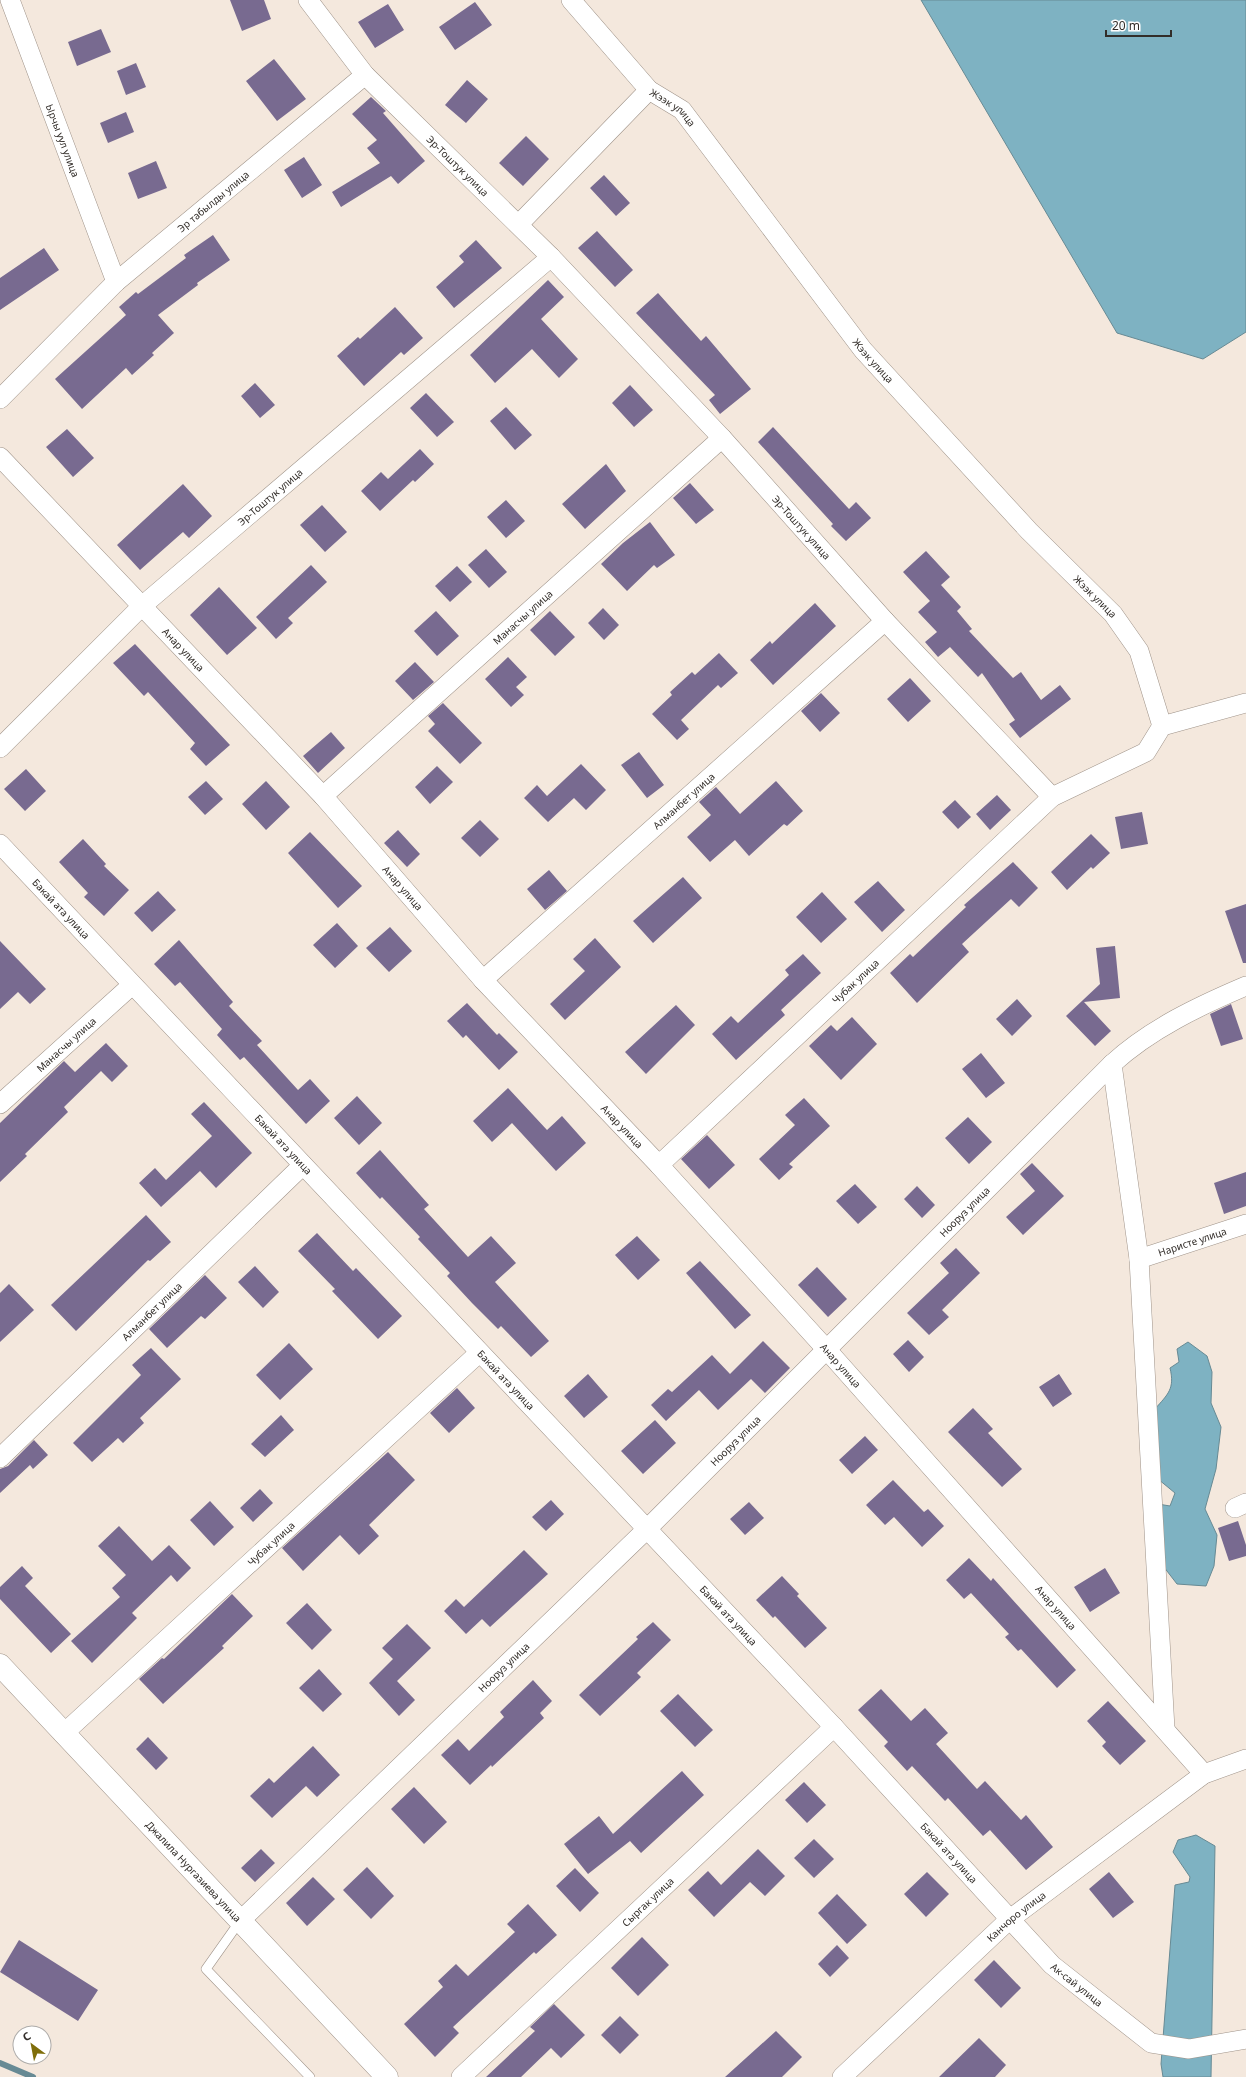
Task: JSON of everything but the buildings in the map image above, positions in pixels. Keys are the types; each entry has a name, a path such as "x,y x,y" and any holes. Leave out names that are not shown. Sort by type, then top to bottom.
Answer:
{"street":[{"name":"Ырчы уул улица","path":"10,0 116,282"},
{"path":"308,0 365,75"},
{"name":"Жээк улица","path":"571,0 649,90 682,110 863,350 1030,531 1113,614 1139,651 1162,726"},
{"name":"Эр табылды улица","path":"0,399 116,282 365,75"},
{"name":"Эр-Тоштук улица","path":"365,75 519,224 551,257 722,438 885,621 1052,796"},
{"path":"519,224 649,90"},
{"name":"Эр-Тоштук улица","path":"0,748 142,606 551,257"},
{"name":"Манасчы улица","path":"323,796 722,438"},
{"name":"Анар улица","path":"0,457 323,796 483,980 658,1165 827,1350 1204,1774"},
{"name":"Алманбет улица","path":"483,980 885,621"},
{"path":"1052,796 1146,752 1162,726 1246,703"},
{"name":"Чубак улица","path":"658,1165 1052,796"},
{"name":"Бакай ата улица","path":"0,844 479,1353 834,1727 1010,1919"},
{"name":"Манасчы улица","path":"0,1104 132,985"},
{"name":"Нооруз улица","path":"240,1921 647,1529 1130,1046 1195,1009 1246,986"},
{"path":"1112,1064 1139,1259 1165,1729"},
{"name":"Алманбет улица","path":"0,1458 303,1165"},
{"name":"Наристе улица","path":"1139,1259 1246,1224"},
{"name":"Чубак улица","path":"63,1734 479,1353"},
{"name":"Джалила Нургазиева улица","path":"0,1666 387,2077"},
{"name":"Сыргак улица","path":"461,2077 834,1727"},
{"path":"1204,1774 1246,1759"},
{"name":"Канчоро улица","path":"842,2077 1010,1919 1204,1774"},
{"name":"Ак-сай улица","path":"1010,1919 1052,1965 1151,2042 1189,2049 1246,2040"}],"lane":[{"path":"240,1921 206,1969 310,2077"}],"water":[{"path":"921,0 1246,0 1246,332 1203,359 1117,333"},
{"path":"1188,1342 1207,1356 1212,1372 1211,1403 1221,1427 1216,1469 1205,1509 1217,1535 1214,1566 1206,1586 1177,1584 1160,1562 1158,1504 1170,1506 1175,1493 1158,1479 1155,1409 1167,1395 1171,1386 1172,1381 1170,1368 1179,1362 1177,1349"},
{"path":"1196,1835 1215,1846 1211,2077 1163,2077 1161,2064 1175,1885 1189,1882 1190,1877 1173,1852 1178,1840"}],"waterway":[{"path":"0,2063 33,2077"}]}
